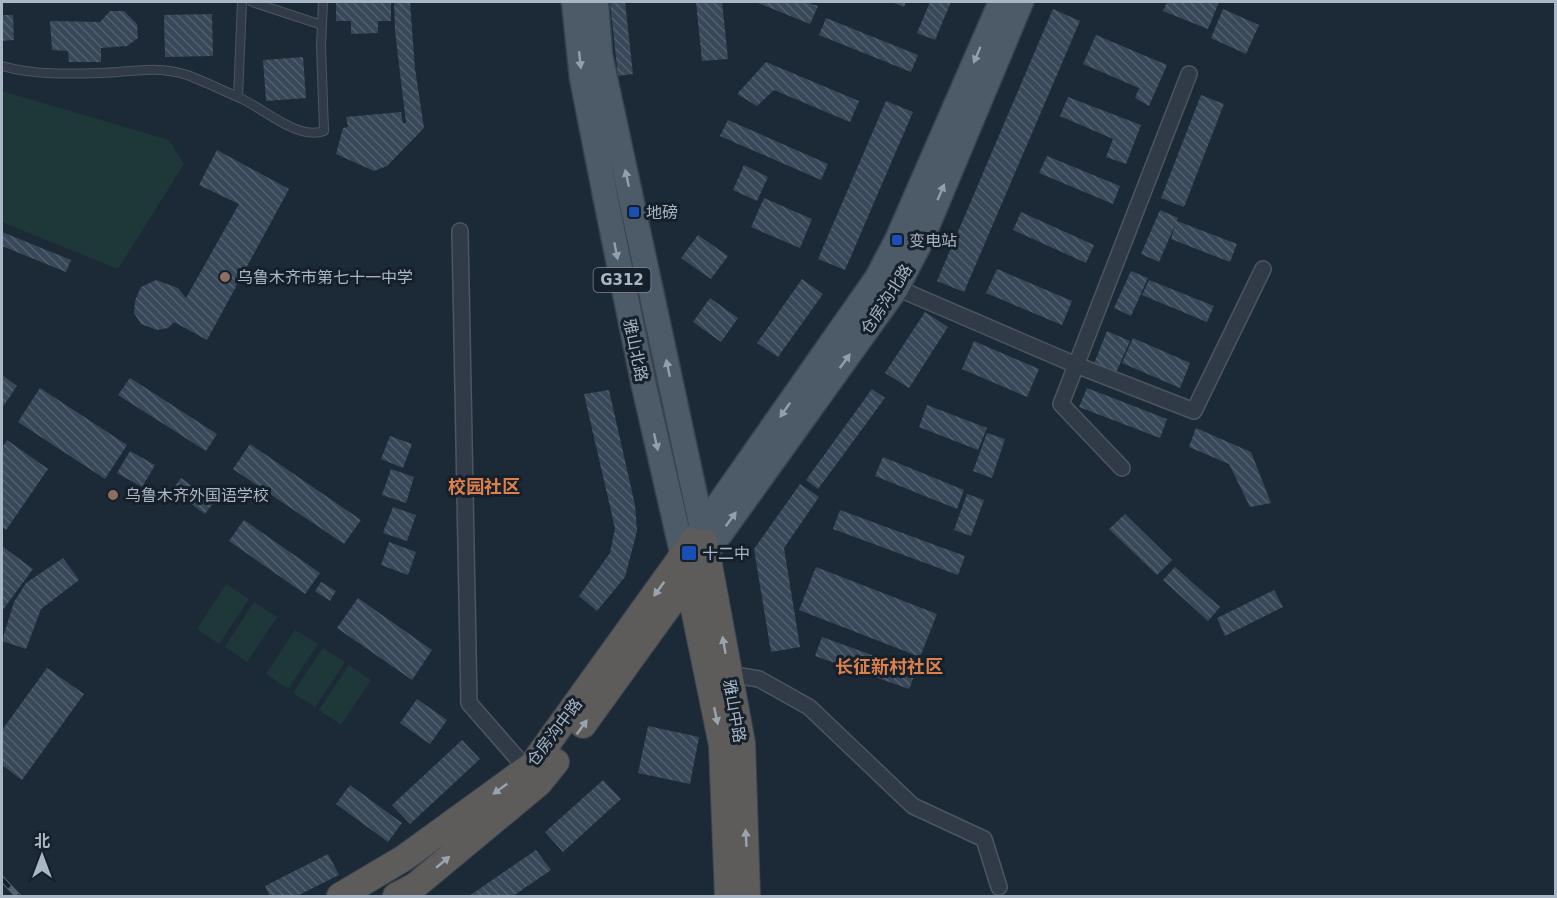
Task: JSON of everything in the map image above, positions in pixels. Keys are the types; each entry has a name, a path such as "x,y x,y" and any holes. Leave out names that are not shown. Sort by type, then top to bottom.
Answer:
{"highway":[{"name":"雅山中路","path":"695,554 729,674 742,743 747,897"},
{"name":"雅山中路","path":"695,554 722,745 728,897"},
{"name":"仓房沟中路","path":"396,897 415,886 533,776 695,554"},
{"name":"仓房沟中路","path":"340,897 533,776"}],"main road":[{"name":"雅山北路","path":"574,2 582,78 644,386 695,554"},
{"name":"雅山北路","path":"596,2 600,55 695,554"},
{"name":"仓房沟北路","path":"886,283 897,240 1000,2"},
{"name":"仓房沟北路","path":"695,554 886,283 920,243 1022,2"}],"street":[{"path":"1122,468 1061,404 1189,74"},
{"path":"460,231 468,703 533,776"},
{"path":"886,283 1076,365 1194,411 1263,269"},
{"path":"729,674 759,679 809,707 913,806 984,839 999,887"}],"lane":[{"path":"238,97 242,2"},
{"path":"252,2 322,25"},
{"path":"2,66 21,72 102,73 147,68 186,75 238,97 294,128 315,134 324,131 321,46 323,2"}],"green space":[{"path":"2,91 169,140 184,164 118,269 2,222"},
{"path":"226,584 249,599 219,644 197,629"},
{"path":"254,602 277,617 247,662 225,647"},
{"path":"295,630 318,644 288,689 266,674"},
{"path":"323,648 345,662 315,707 293,693"},
{"path":"349,665 371,680 341,725 319,710"}],"building":[{"path":"336,2 391,2 391,21 378,21 378,33 351,34 351,21 336,21"},
{"path":"394,2 410,2 415,69 424,128 387,166 374,171 336,154 343,128 348,127 346,117 401,112 403,123 406,123 395,31"},
{"path":"610,2 625,2 633,74 618,76"},
{"path":"696,2 722,2 728,59 702,61"},
{"path":"756,2 806,2 818,6 810,24"},
{"path":"892,2 906,2 904,7"},
{"path":"930,2 951,2 935,40 917,33"},
{"path":"1167,2 1219,2 1208,29 1163,11"},
{"path":"1053,9 1080,21 964,292 937,281"},
{"path":"1223,9 1259,25 1246,54 1211,38"},
{"path":"110,11 124,11 137,24 138,38 127,46 101,48 101,62 69,62 68,51 52,50 50,21 100,22"},
{"path":"212,14 213,56 165,57 164,15"},
{"path":"2,15 13,15 14,40 2,41"},
{"path":"826,18 918,55 911,72 819,35"},
{"path":"1096,35 1167,65 1149,106 1135,98 1139,88 1083,64"},
{"path":"303,57 306,98 266,101 263,60"},
{"path":"766,62 859,101 850,122 774,90 757,106 737,94"},
{"path":"1201,95 1224,104 1184,207 1161,198"},
{"path":"1068,97 1141,125 1126,164 1106,157 1113,139 1060,116"},
{"path":"886,101 913,112 845,270 818,259"},
{"path":"728,120 828,164 821,180 720,136"},
{"path":"217,150 289,189 207,340 174,322 168,328 157,330 141,324 134,313 135,301 141,287 156,280 178,288 186,298 239,204 199,185"},
{"path":"1047,156 1120,186 1113,204 1039,173"},
{"path":"744,165 768,177 757,201 733,190"},
{"path":"764,198 812,219 800,248 751,227"},
{"path":"1160,210 1178,218 1177,221 1237,244 1230,262 1171,239 1175,225 1159,262 1141,254"},
{"path":"1021,212 1094,245 1086,263 1013,230"},
{"path":"2,232 71,260 66,272 2,246"},
{"path":"698,235 728,256 711,279 681,258"},
{"path":"997,269 1072,301 1062,325 986,293"},
{"path":"1131,271 1148,278 1131,316 1114,308"},
{"path":"802,279 823,294 778,357 757,343"},
{"path":"1149,280 1214,306 1207,322 1142,295"},
{"path":"710,298 738,318 721,342 693,322"},
{"path":"925,312 948,327 909,388 885,373"},
{"path":"1107,331 1130,341 1115,375 1093,366"},
{"path":"1133,338 1190,363 1180,388 1122,363"},
{"path":"974,341 1039,369 1027,397 962,369"},
{"path":"2,375 17,386 2,408"},
{"path":"130,378 217,434 206,451 118,395"},
{"path":"40,388 127,445 105,479 18,422"},
{"path":"1087,388 1167,419 1160,438 1079,407"},
{"path":"872,389 885,398 818,489 806,480"},
{"path":"609,390 635,505 637,531 625,577 597,611 579,596 610,553 615,528 584,394"},
{"path":"927,405 987,428 978,450 919,427"},
{"path":"1196,428 1251,452 1271,503 1250,507 1229,464 1189,447"},
{"path":"987,433 1005,439 992,478 973,471"},
{"path":"390,436 412,444 403,468 381,459"},
{"path":"7,440 48,469 6,530 2,527 2,448"},
{"path":"250,444 361,520 344,544 233,469"},
{"path":"130,451 155,465 142,487 117,473"},
{"path":"883,457 964,490 957,509 875,476"},
{"path":"391,469 414,477 406,503 382,495"},
{"path":"181,478 214,502 205,514 172,490"},
{"path":"800,484 819,497 784,548 800,647 771,652 754,549"},
{"path":"967,494 984,500 971,536 954,530"},
{"path":"393,507 416,515 407,541 383,533"},
{"path":"840,510 965,556 958,575 833,529"},
{"path":"1125,514 1172,560 1157,575 1109,529"},
{"path":"244,520 320,573 305,594 229,541"},
{"path":"389,542 416,552 408,575 381,565"},
{"path":"2,546 33,569 2,611"},
{"path":"63,558 79,580 41,609 26,649 2,641 14,602 26,583"},
{"path":"816,567 937,614 920,657 799,610"},
{"path":"1175,567 1220,607 1208,621 1163,580"},
{"path":"321,582 336,591 330,601 315,591"},
{"path":"1274,590 1283,607 1225,636 1217,618"},
{"path":"358,598 432,650 412,680 337,628"},
{"path":"822,637 916,671 909,689 815,656"},
{"path":"47,668 84,694 22,780 2,765 2,730"},
{"path":"417,699 447,720 430,744 400,723"},
{"path":"648,726 699,737 690,784 638,773"},
{"path":"462,740 480,759 410,824 392,805"},
{"path":"603,780 621,799 563,852 545,832"},
{"path":"350,785 402,823 388,842 336,804"},
{"path":"536,850 551,870 513,896 469,896"},
{"path":"328,854 339,875 297,896 270,896 265,886"}],"railway":[{"path":"2,879 18,896"}],"place":[{"name":"地磅","path":"634,212"},
{"name":"变电站","path":"897,240"},
{"name":"乌鲁木齐市第七十一中学","path":"225,277"},
{"name":"乌鲁木齐外国语学校","path":"113,495"},
{"name":"十二中","path":"689,553"}],"district":[{"name":"校园社区","path":"484,487"},
{"name":"长征新村社区","path":"889,667"}]}
